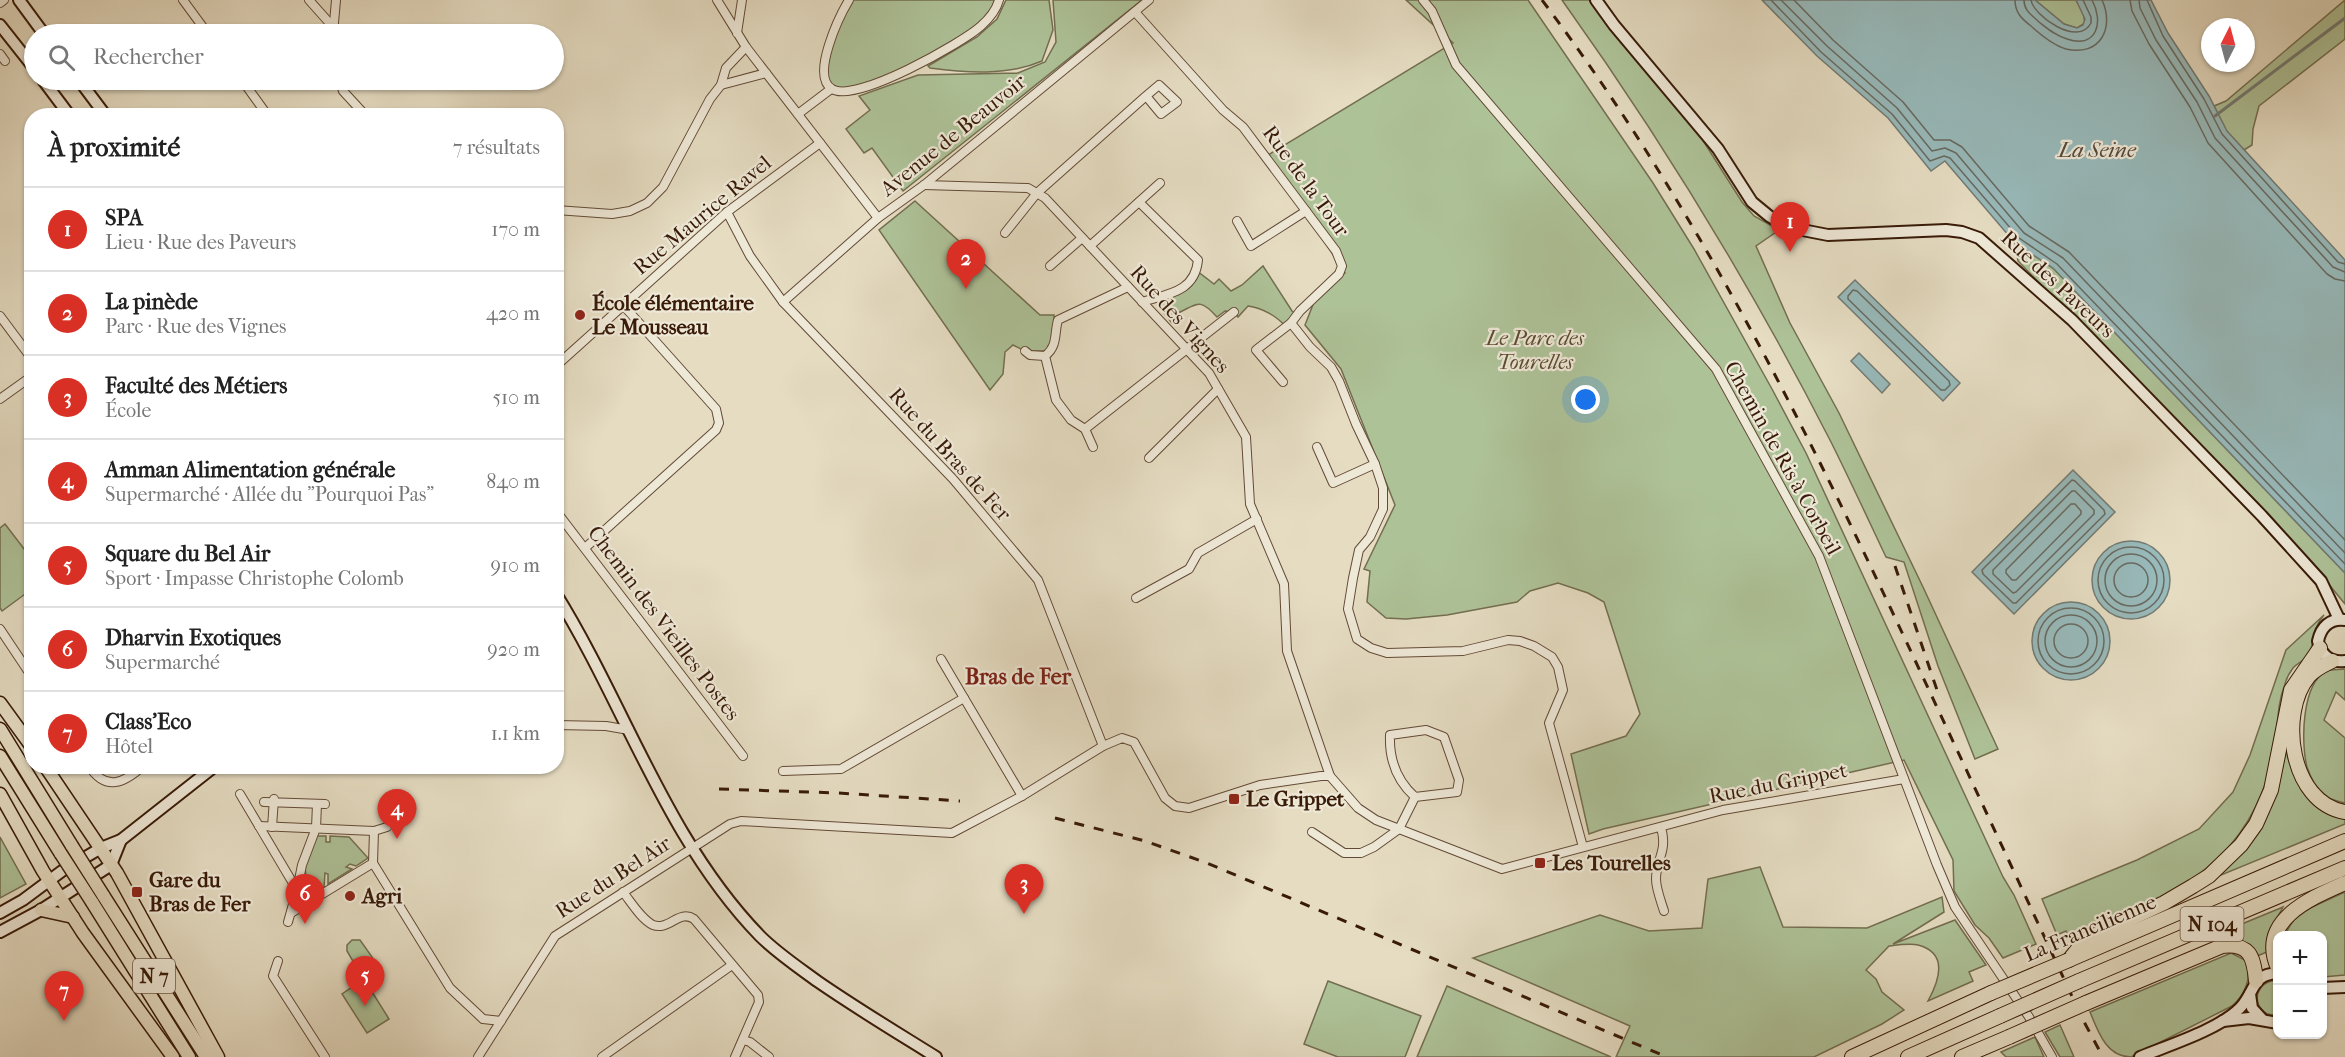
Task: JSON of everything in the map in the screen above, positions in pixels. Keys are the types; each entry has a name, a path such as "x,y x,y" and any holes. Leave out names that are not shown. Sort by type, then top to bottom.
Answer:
{"highway":[{"path":"2069,960 2085,940 2164,903 2209,876 2241,845 2256,824 2271,790 2291,690 2320,648"},
{"path":"2338,661 2309,675 2299,695 2294,716 2294,749 2296,763 2308,789 2318,800 2331,808 2345,812"},
{"name":"La Francilienne","path":"1852,1057 1991,993 2345,841"},
{"name":"La Francilienne","path":"1908,1057 2079,981 2345,868"},
{"path":"2278,931 2285,918 2308,900 2345,883"},
{"path":"1962,1057 2222,946 2238,946 2249,953 2255,964 2253,987"}],"main road":[{"path":"0,703 24,736"},
{"name":"N 7","path":"0,729 24,768"},
{"name":"N 7","path":"0,756 61,854 98,899 206,1057"},
{"name":"N 7","path":"28,774 72,846 98,899 189,1057"},
{"path":"50,774 101,848 218,1057"},
{"path":"0,794 73,917 173,1057"},
{"path":"41,910 73,917"}],"street":[{"path":"0,3 4,0"},
{"path":"19,0 37,24"},
{"path":"183,0 201,24"},
{"path":"309,0 328,24"},
{"path":"334,24 336,0"},
{"path":"717,0 746,47 878,218"},
{"path":"737,33 742,0"},
{"path":"831,89 825,82 824,66 829,44 849,0"},
{"path":"798,114 831,89 850,91 917,67 980,27 995,12 999,0"},
{"name":"Avenue de Beauvoir","path":"783,302 878,218 924,184 1149,0"},
{"name":"Chemin de Ris à Corbeil","path":"1423,0 1432,11 1456,65 1716,369 1819,556 1951,896 2030,1017 2052,1057"},
{"name":"Rue des Paveurs","path":"1596,0 1614,25 1718,149 1752,202 1769,216 1787,227 1828,235 1946,230 1962,232 1980,238 1995,250 2072,321 2262,516 2321,581 2342,620"},
{"name":"Rue de la Tour","path":"1134,12 1222,110 1243,127 1336,252 1342,266 1339,274 1300,310 1291,323"},
{"path":"0,25 24,55"},
{"path":"564,211 612,214 630,211 646,203 663,187 710,99 721,85 726,68 746,47"},
{"path":"0,54 5,61"},
{"path":"721,85 766,73"},
{"path":"50,90 64,108"},
{"path":"86,90 100,108"},
{"path":"249,90 262,108"},
{"path":"343,90 359,108"},
{"path":"1005,233 1037,193 1146,96"},
{"name":"Rue Maurice Ravel","path":"564,359 727,213 820,143"},
{"path":"1090,246 1160,183"},
{"path":"924,184 1028,188 1037,193"},
{"name":"Rue des Vignes","path":"1037,193 1045,198 1209,373 1246,437 1250,504 1284,584 1287,651 1330,777"},
{"path":"1139,202 1198,260 1197,271 1190,283 1178,291 1142,302"},
{"path":"1237,220 1251,246 1306,211"},
{"name":"Rue du Bras de Fer","path":"727,213 750,256 783,302 953,479 1038,580 1103,746"},
{"path":"1050,266 1082,238"},
{"path":"1025,351 1045,356 1056,341 1058,320 1128,287"},
{"path":"585,548 716,430 719,423 717,409 623,305"},
{"path":"1085,429 1234,312"},
{"path":"0,316 24,348"},
{"path":"1283,382 1256,350 1291,323 1331,368 1375,464 1383,488 1383,509 1370,537 1359,550 1353,578 1348,609 1357,639 1371,648 1387,653 1463,651 1508,640 1520,641 1552,657 1558,667 1563,690 1549,723 1582,847"},
{"path":"1045,356 1056,400 1071,420 1085,429 1093,447"},
{"path":"0,399 24,382"},
{"path":"1149,458 1218,388"},
{"path":"1317,447 1333,483 1375,464"},
{"path":"1137,598 1189,569 1198,553 1257,519"},
{"name":"Chemin des Vieilles Postes","path":"564,522 743,756"},
{"path":"564,607 691,848 740,914 771,947 843,999 936,1057"},
{"path":"2338,661 2324,656 2318,641 2324,626 2332,621 2342,620"},
{"path":"0,629 24,665"},
{"path":"941,659 1022,796"},
{"path":"783,771 841,769 964,698"},
{"path":"564,725 606,726 629,730"},
{"path":"1426,730 1444,737 1459,780 1457,792 1415,797 1403,787 1390,755 1390,735 1426,730"},
{"path":"1103,746 1122,738 1134,742 1165,798 1175,806 1189,808 1260,785 1321,776 1330,777"},
{"name":"Rue du Bel Air","path":"478,1057 555,936 730,824 741,821 952,833 1022,796 1103,746"},
{"path":"94,774 103,781 111,782 120,782 134,774"},
{"path":"0,913 23,900 49,879 101,848 121,840 205,774"},
{"name":"Rue du Grippet","path":"1330,777 1359,808 1376,819 1502,869 1723,810 1904,779"},
{"path":"240,794 307,904"},
{"path":"1312,832 1344,853 1361,853 1374,847 1399,829 1415,797"},
{"path":"272,827 273,801"},
{"path":"264,802 321,804 316,828 302,865 288,922"},
{"path":"259,826 374,831 387,827"},
{"path":"1660,828 1664,838 1662,858 1656,878 1664,911"},
{"path":"374,831 373,863 450,988 483,1019 501,1021"},
{"path":"0,932 61,898 111,865 121,840"},
{"path":"291,913 373,863"},
{"path":"623,892 636,910 652,924 658,926 682,915 688,915 694,919 758,995 759,1002 735,1057"},
{"path":"278,961 273,976 325,1057"},
{"path":"602,1057 732,965"},
{"path":"2140,1057 2223,1021 2240,1008 2253,987 2273,973"},
{"path":"2253,987 2252,1008 2262,1019"},
{"path":"2327,990 2345,987"},
{"path":"2223,1021 2262,1019 2273,1022"},
{"path":"743,1040 750,1042 769,1057"}],"green space":[{"path":"849,0 999,0 995,12 943,51 878,81 836,91 825,82 829,44"},
{"path":"1006,0 1049,0 1053,30 1042,61 1015,69 987,72 944,70 928,66 977,37 997,19"},
{"path":"1053,0 1142,0 903,191 872,148 864,153 846,129 870,110 859,96 918,75 1018,73 1045,62 1056,42"},
{"name":"Le Parc des Tourelles","path":"1406,0 1528,0 1653,183 1694,249 1806,453 2036,944 2003,958 1989,938 1975,925 1954,891 1953,860 1904,760 1589,834 1571,754 1626,736 1640,714 1604,602 1588,593 1558,583 1530,591 1517,602 1447,615 1406,619 1386,618 1367,602 1370,571 1364,569 1395,505 1341,369 1305,325 1314,302 1345,273 1268,155 1453,43"},
{"path":"1562,0 1589,0 1702,139 1742,202 1754,216 1779,230 1756,246 1790,323 1839,413 1998,749 1975,759 1938,666 1904,562 1886,557 1831,442 1738,272 1670,161"},
{"path":"2035,0 2076,0 2083,12 2085,23 2077,28 2064,24"},
{"path":"2345,0 2345,39 2259,106 2253,129 2252,145 2244,150 2226,131 2214,106 2226,101"},
{"path":"915,201 1040,315 1054,315 1054,336 1047,351 1025,351 1013,345 1005,352 1003,374 990,390 879,230"},
{"path":"2015,243 2053,268 2345,573 2345,604 2313,565 2018,261"},
{"path":"1263,266 1292,311 1297,315 1286,327 1269,313 1248,306 1238,317 1234,312 1225,311 1217,317 1206,307 1198,304 1176,314 1175,322 1172,323 1158,305 1159,297 1178,291 1197,271 1214,284 1219,279 1231,291 1242,285"},
{"path":"5,524 24,549 24,595 2,611 0,608 0,528"},
{"path":"2324,615 2316,629 2308,656 2293,668 2286,680 2280,703 2272,761 2259,799 2242,830 2221,856 2168,894 2137,910 2070,940 2066,931 2057,935 2042,899 2137,860 2199,829 2233,792 2250,755 2286,650"},
{"path":"2345,669 2345,700 2336,692 2324,720 2345,738 2345,803 2329,798 2314,782 2305,757 2304,730 2308,701 2318,678 2327,671"},
{"path":"2286,751 2305,795 2322,811 2345,819 2345,824 2214,878 2280,777"},
{"path":"316,836 326,836 326,842 330,842 330,836 349,837 368,858 356,866 350,864 346,867 352,869 328,884 328,874 325,873 324,887 311,894 307,891 305,866"},
{"path":"0,837 26,884 0,898"},
{"path":"1760,867 1783,927 1867,928 1942,897 1944,912 1893,944 1955,920 1986,965 1969,972 1973,981 1928,1001 1938,977 1938,961 1934,954 1918,945 1889,946 1866,970 1876,979 1882,992 1904,1010 1882,1024 1814,1057 1616,1057 1630,1026 1473,958 1600,915 1649,931 1702,928 1708,879"},
{"path":"2345,892 2345,975 2327,977 2327,931 2287,931 2297,914"},
{"path":"2283,907 2268,935 2267,952 2257,956 2242,941 2213,940 2220,933"},
{"path":"352,940 360,940 377,964 361,975 347,951 347,945"},
{"path":"2231,953 2247,961 2249,974 2241,997 2232,1006 2131,1057 2115,1053 2104,1042 2090,1012"},
{"path":"364,979 389,1019 367,1033 342,994"},
{"path":"1328,981 1421,1016 1405,1057 1338,1057 1304,1044"},
{"path":"2273,981 2273,1014 2264,1012 2258,1001 2257,995 2264,985"},
{"path":"1447,986 1611,1057 1417,1057"},
{"path":"2060,1025 2074,1057 2060,1057 2045,1032"},
{"path":"2035,1037 2044,1057 2006,1057 2001,1052"}],"water":[{"name":"La Seine","path":"1762,0 2035,0 2064,24 2077,28 2083,25 2085,19 2076,0 2151,0 2168,33 2209,96 2227,131 2345,260 2345,573 2053,268 2015,243 1945,161 1931,171 1888,118 1817,56"},
{"path":"1855,280 1960,383 1943,401 1838,297"},
{"path":"1859,353 1890,384 1882,393 1851,361"},
{"path":"2073,470 2115,512 2014,614 1972,572"},
{"path":"2123,541 2139,541 2153,547 2164,558 2170,572 2170,588 2164,602 2153,613 2139,619 2123,619 2109,613 2098,602 2092,588 2092,572 2098,558 2109,547"},
{"path":"2063,602 2079,602 2093,608 2104,619 2110,633 2110,649 2104,663 2093,674 2079,680 2063,680 2049,674 2038,663 2032,649 2032,633 2038,619 2049,608"}],"waterway":[{"path":"2215,116 2345,18"}],"railway":[{"path":"1542,0 1600,80 1654,163 1753,334 1843,510 2083,1020 2103,1057"},
{"path":"1895,566 1937,690"},
{"path":"719,789 839,793 960,801"},
{"path":"1055,818 1145,841 1207,863 1667,1057"}],"place":[{"name":"SPA","path":"1790,252"},
{"name":"La pinède","path":"966,289"},
{"name":"École élémentaire Le Mousseau","path":"580,315"},
{"name":"Le Grippet","path":"1234,799"},
{"name":"Amman Alimentation générale","path":"397,839"},
{"name":"Les Tourelles","path":"1540,863"},
{"name":"Gare du Bras de Fer","path":"137,892"},
{"name":"Agri","path":"350,896"},
{"name":"Faculté des Métiers","path":"1024,914"},
{"name":"Dharvin Exotiques","path":"305,924"},
{"name":"Square du Bel Air","path":"365,1006"},
{"name":"Class'Eco","path":"64,1021"}],"district":[{"name":"Bras de Fer","path":"1018,677"}]}
